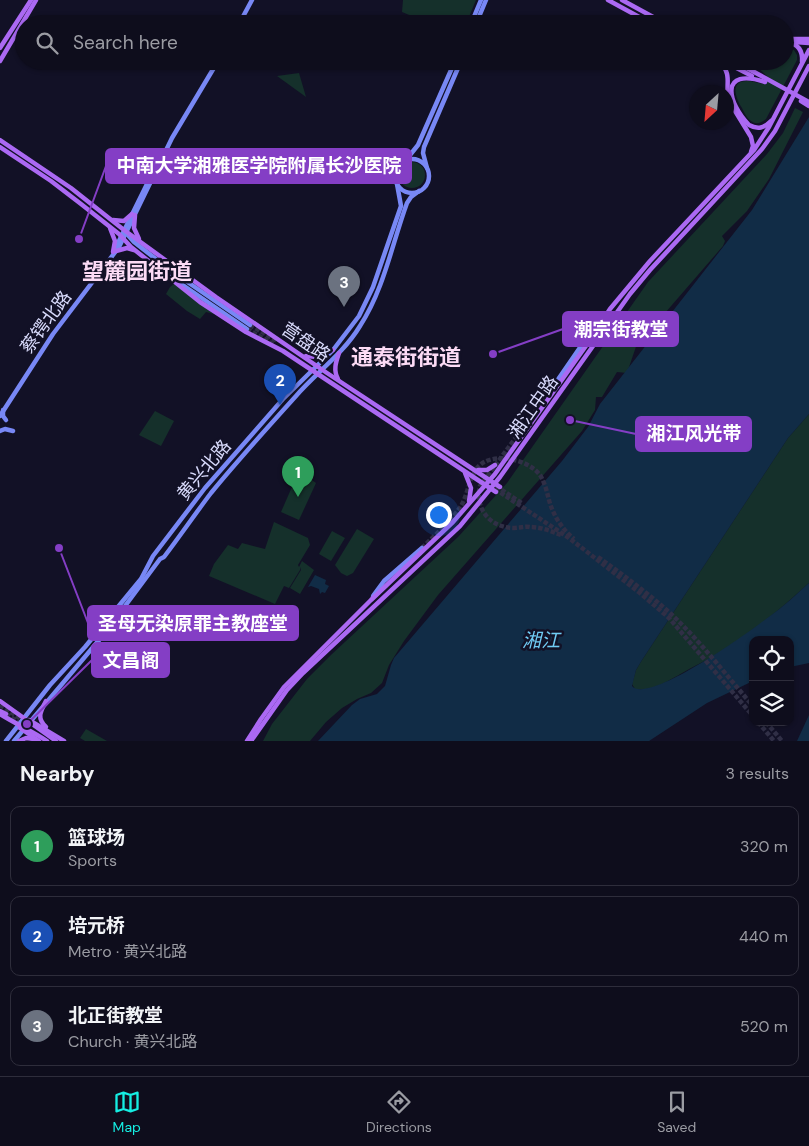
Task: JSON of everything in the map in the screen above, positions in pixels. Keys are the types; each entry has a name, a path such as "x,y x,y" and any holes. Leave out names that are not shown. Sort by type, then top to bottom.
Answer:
{"main road":[{"path":"21,15 31,0"},
{"path":"27,15 36,0"},
{"path":"243,15 251,0"},
{"path":"475,15 481,0"},
{"path":"480,15 486,0"},
{"path":"608,0 636,15"},
{"path":"622,0 650,15"},
{"path":"0,48 15,25"},
{"path":"0,61 15,36"},
{"path":"794,39 809,40"},
{"path":"794,40 809,40"},
{"path":"794,44 803,55 802,64"},
{"name":"湘江中路","path":"249,741 261,718 284,687 453,522 490,480 564,378 610,309 650,261 747,158 762,139 809,50"},
{"name":"湘江中路","path":"249,741 287,690 303,673 460,526 491,489 630,294 762,149 781,119 809,66"},
{"name":"蔡锷北路","path":"0,416 1,408 51,333 114,251 126,232 172,138 212,70"},
{"path":"406,160 418,145 451,70"},
{"path":"403,206 428,182 429,175 423,153 424,147 457,70"},
{"path":"726,70 729,101 744,122 759,128 765,126 774,118"},
{"path":"741,70 766,81"},
{"path":"748,70 809,104"},
{"path":"754,70 766,81"},
{"path":"747,158 752,148 752,140 731,98 732,85 738,79 744,77 766,81"},
{"name":"营盘路","path":"0,140 71,188 126,232 200,286 340,382 500,487"},
{"name":"营盘路","path":"0,147 51,180 211,309 246,332 283,351 496,492"},
{"path":"403,206 395,178 396,168 406,160 417,159 427,168"},
{"path":"397,184 408,192 419,191"},
{"name":"黄兴北路","path":"6,741 54,681 85,647 141,579 153,556 205,488 283,399 344,337 363,309 373,287 403,206"},
{"name":"黄兴北路","path":"14,741 105,633 160,559 164,557 240,459 302,389 339,353 360,327 374,299 403,206"},
{"path":"110,218 124,221 134,215 135,231 141,242"},
{"path":"108,225 114,238 114,251 127,248 136,250"},
{"name":"营盘路","path":"126,232 134,242 170,270 249,327 163,272"},
{"name":"湘江中路","path":"548,394 590,333 596,328"},
{"path":"298,353 313,358 333,350"},
{"path":"339,353 335,370 340,382"},
{"path":"1,408 6,420"},
{"path":"0,431 5,429 13,431"},
{"path":"473,469 485,471 495,466"},
{"path":"463,470 472,488 468,505"},
{"path":"371,600 384,582 422,548"},
{"path":"46,701 40,712 40,720 56,739"},
{"path":"0,702 56,739 64,741"},
{"path":"0,711 38,741"},
{"path":"23,729 31,731 47,741"},
{"path":"19,741 26,738 38,741"}],"green space":[{"path":"403,0 476,0 470,15 409,15 402,12"},
{"path":"794,50 797,55 794,66"},
{"path":"760,70 792,70 766,119 755,123 747,117 740,104 736,96 736,87 741,82 747,81 763,84 767,76"},
{"path":"299,73 306,97 277,76"},
{"path":"795,108 803,112 769,179 747,211 722,236 725,241 723,246 646,335 641,332 627,373 617,372 602,397 596,397 595,410 582,431 438,595 404,641 389,665 382,683 371,693 342,708 326,722 310,741 263,741 272,724 307,679 458,537 507,483 648,282 767,154 783,133"},
{"path":"412,162 421,166 425,175 421,184 412,188 403,184 399,175 403,166"},
{"path":"174,284 214,314 206,312 200,319 187,311 166,294"},
{"path":"155,411 174,421 161,446 139,435"},
{"path":"809,414 809,583 758,626 720,652 661,685 648,689 635,689 632,684 636,670 642,660 788,438"},
{"path":"299,471 316,483 299,520 281,512"},
{"path":"274,522 308,538 310,545 298,565 299,567 302,561 314,570 300,594 290,588 301,570 300,567 289,588 284,586 275,604 209,576 214,564 228,545 238,549 242,543 265,549"},
{"path":"357,529 374,539 353,573 347,576 341,573 335,565"},
{"path":"332,531 345,538 331,561 319,554"},
{"path":"86,729 107,741 85,741 80,738"}],"water":[{"name":"湘江","path":"809,117 809,414 788,438 642,660 636,670 632,686 643,689 662,684 685,673 759,624 809,583 809,663 794,666 794,636 749,636 749,683 707,703 649,741 318,741 352,705 360,699 377,694 385,686 394,658 562,461 588,427 600,404 752,210"},
{"path":"315,575 326,580 325,584 329,586 325,593 322,592 320,594 319,589 311,586 308,587"},
{"path":"809,715 809,741 797,741"}],"tunnel":[{"path":"250,325 277,341"},
{"path":"247,329 273,344"},
{"path":"548,394 480,486 479,494 482,509 486,516 498,525 514,528 538,528 561,535"},
{"path":"422,548 457,512 478,467 484,462 501,458 519,461 534,469 540,475 556,516 574,539"},
{"path":"496,486 523,504"},
{"path":"495,489 569,538 669,618 749,711"},
{"path":"598,557 644,591 671,614 703,647 749,701"},
{"path":"0,705 30,725"},
{"path":"6,714 21,724"},
{"path":"761,726 774,741"},
{"path":"769,726 782,741"}],"place":[{"name":"中南大学湘雅医学院附属长沙医院","path":"79,239"},
{"name":"北正街教堂","path":"344,307"},
{"name":"潮宗街教堂","path":"493,354"},
{"name":"培元桥","path":"280,405"},
{"name":"湘江风光带","path":"570,420"},
{"name":"篮球场","path":"298,497"},
{"name":"圣母无染原罪主教座堂","path":"59,548"},
{"name":"文昌阁","path":"27,724"}],"district":[{"name":"望麓园街道","path":"137,271"},
{"name":"通泰街街道","path":"406,357"}]}
